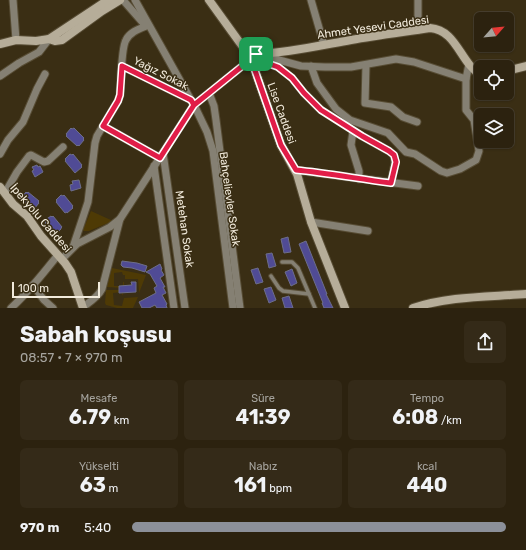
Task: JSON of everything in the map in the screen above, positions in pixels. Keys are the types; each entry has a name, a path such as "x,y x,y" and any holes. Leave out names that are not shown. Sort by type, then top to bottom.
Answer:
{"street":[{"path":"13,0 16,40"},
{"path":"0,76 39,52 49,40 108,0"},
{"path":"0,44 16,40 62,40 120,0"},
{"path":"124,0 154,34"},
{"name":"Bahçelievler Sokak","path":"135,0 207,132 214,156 233,308"},
{"name":"Lise Caddesi","path":"209,0 252,56 281,145 296,170 311,222 345,308"},
{"path":"311,0 324,45"},
{"path":"418,0 418,30"},
{"path":"73,247 88,202 95,143 120,95 125,40 134,31 146,26"},
{"name":"Ahmet Yesevi Caddesi","path":"252,56 380,35 436,28 446,33 451,38 474,70"},
{"path":"265,54 279,60 301,66 325,67 351,67 396,59 414,62 466,79"},
{"path":"83,308 98,295 102,289 120,219 192,103 208,93 252,56 278,67 292,78 321,110 394,155 396,162 391,183"},
{"path":"311,66 317,83 336,109 350,120 388,133 406,152 415,154 441,171 447,173 460,169 476,160 478,151 474,120 466,110 466,79 469,64"},
{"path":"366,65 365,103 390,107 403,117 417,122"},
{"name":"Yağız Sokak","path":"122,66 192,103"},
{"path":"514,69 526,66"},
{"path":"0,154 8,140 23,122 34,95 45,74"},
{"path":"208,93 214,106 240,308"},
{"path":"103,126 161,155"},
{"path":"353,131 351,145 359,171 359,179"},
{"path":"2,190 29,156 44,162 48,162 63,147"},
{"name":"Metehan Sokak","path":"161,155 185,308"},
{"path":"154,166 174,308"},
{"path":"296,170 418,186"},
{"name":"İpekyolu Caddesi","path":"2,190 27,216 41,236 65,263 71,272 83,308"},
{"path":"11,308 23,298 33,285 60,257 73,247 110,227 120,219"},
{"path":"311,222 368,231"},
{"path":"33,285 44,300 53,308"},
{"path":"413,308 443,300 526,294"}],"lane":[{"path":"282,262 292,262 298,268 315,308"},
{"path":"271,276 279,288 283,291 309,294"}],"shaded area":[{"path":"91,211 113,221 89,231 84,231 83,230"},
{"path":"112,268 146,275 139,293 138,279 125,279 125,275 123,275 122,272 114,273 114,286 123,286 124,282 124,288 107,287"},
{"path":"106,290 122,290 123,295 122,292 113,293 114,305 122,306 124,298 138,297 133,308 117,308 106,305"}],"building":[{"path":"71,128 74,128 84,138 79,146 77,146 66,136"},
{"path":"70,154 73,154 82,165 82,167 75,173 65,161"},
{"path":"37,165 38,167 40,166 43,172 35,177 32,167"},
{"path":"79,180 81,188 71,191 70,185 73,184 72,181"},
{"path":"26,192 39,201 34,209 32,209 21,198"},
{"path":"61,195 64,195 73,206 73,208 67,213 65,213 56,202"},
{"path":"53,216 62,227 56,234 54,234 45,223 45,220"},
{"path":"288,237 291,252 284,253 281,239"},
{"path":"306,241 326,294 333,308 324,308 299,244"},
{"path":"272,253 276,266 269,268 266,254"},
{"path":"122,261 147,266 145,272 123,267 121,265"},
{"path":"160,264 164,275 160,278 165,287 163,287 166,293 162,295 167,304 167,308 157,308 155,305 149,308 142,308 139,302 156,293 154,288 157,286 150,274 146,272"},
{"path":"258,268 263,282 256,284 251,270"},
{"path":"292,269 297,283 291,286 285,272"},
{"path":"131,282 136,282 136,292 119,293 119,286 132,285"},
{"path":"271,287 276,300 269,303 264,289"},
{"path":"289,296 293,308 285,308 282,298"}],"route":[{"path":"256,54 248,54 251,59 194,105 160,158 103,126 120,95 122,66 191,100 194,105 208,93 251,59 281,145 296,170 391,183 396,162 394,155 321,110 292,78 278,67 264,62 256,54"}]}
